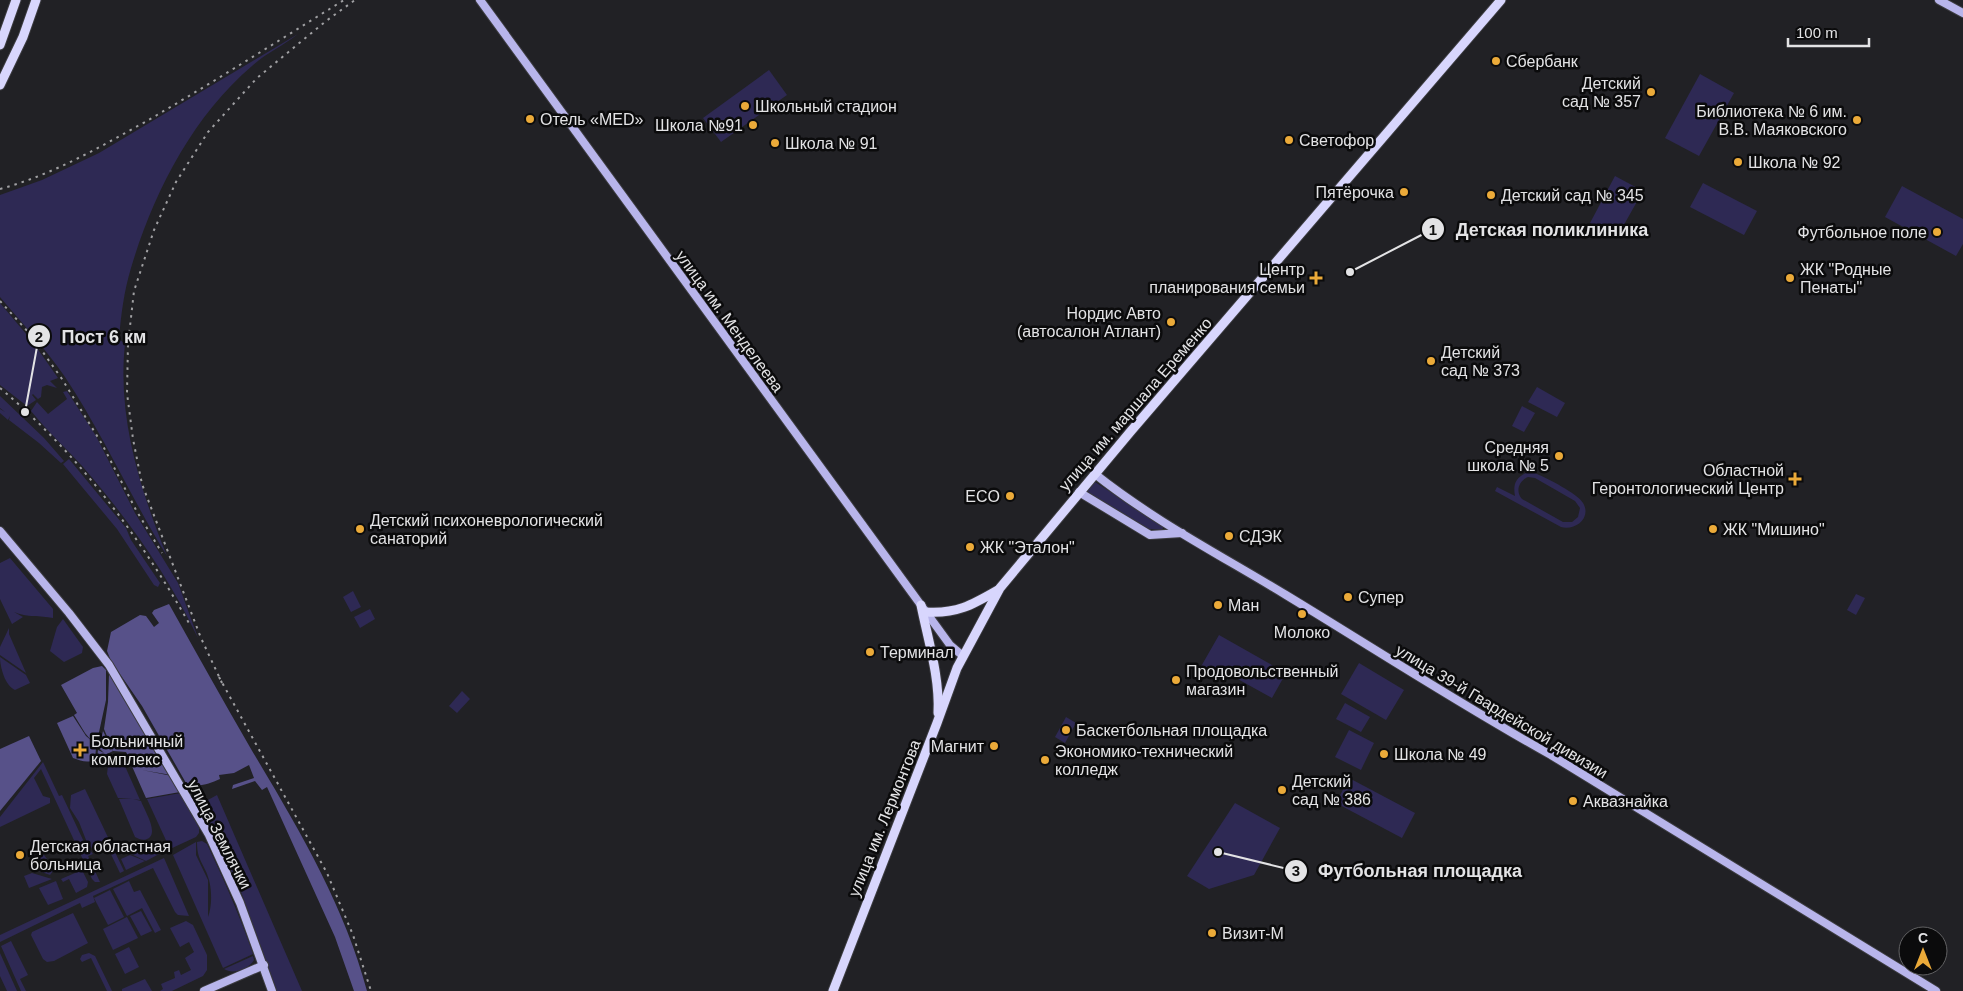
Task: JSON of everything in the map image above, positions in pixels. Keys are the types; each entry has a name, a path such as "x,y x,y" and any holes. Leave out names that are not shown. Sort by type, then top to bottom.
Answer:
{"highway":[{"path":"0,45 16,0"},
{"path":"0,85 22,37 36,0"},
{"name":"улица им. маршала Еременко","path":"962,656 1000,588 1079,492 1501,0"},
{"path":"937,723 937,691 923,609 947,612 962,609 976,603 1000,588"},
{"name":"улица им. Лермонтова","path":"833,991 962,656"}],"main road":[{"name":"улица им. Менделеева","path":"480,0 923,609 950,644 962,656"},
{"path":"1939,0 1963,13"},
{"name":"улица 39-й Гвардейской дивизии","path":"1095,474 1182,533 1493,722 1551,755 1936,991"},
{"path":"1079,492 1150,535 1182,533"},
{"name":"улица Землячки","path":"0,531 69,613 109,665 209,834 240,903 272,991"},
{"path":"204,991 264,965"}],"shaded area":[{"path":"298,34 263,57 230,86 193,133 177,158 151,212 129,277 123,303 119,339 125,344 124,398 133,452 140,479 167,556 92,421 65,377 0,297 0,195 42,180 99,153"},
{"name":"Школьный стадион","path":"769,70 787,95 721,142 703,118"},
{"path":"1700,74 1734,93 1699,156 1665,138"},
{"path":"1615,176 1643,191 1617,237 1590,223"},
{"name":"Футбольное поле","path":"1703,183 1757,211 1744,235 1690,207"},
{"name":"Футбольное поле","path":"1902,186 1963,219 1963,244 1956,256 1885,217"},
{"path":"0,303 32,341 58,378 50,381 57,388 47,385 42,387 41,397 38,399 33,394 36,400 27,406 0,385"},
{"path":"1537,387 1565,403 1557,417 1528,402"},
{"path":"67,391 96,436 135,513 178,583 198,638 174,592 131,527 83,467 31,411 37,402 48,414 67,399 63,392"},
{"path":"0,396 44,438 64,461 61,463 9,420 10,416 8,420 0,413 0,409 5,412 0,408"},
{"path":"1522,406 1535,413 1524,432 1512,426"},
{"path":"69,459 126,528 131,540 160,583 158,587 154,585 117,529 63,464"},
{"path":"1526,473 1536,473 1580,499 1585,509 1584,518 1581,522 1572,527 1561,527 1495,491 1497,487 1515,496 1514,488 1516,482 1519,477","holes":["1528,477 1535,478 1575,501 1580,508 1578,517 1572,522 1563,522 1522,499 1518,490 1520,484"]},
{"path":"1095,482 1164,526 1162,530 1149,529 1086,491"},
{"path":"10,558 53,609 53,618 14,612 23,617 12,624 0,599 0,563"},
{"path":"353,591 361,607 351,612 343,597"},
{"path":"1856,594 1865,598 1856,615 1847,610"},
{"path":"169,604 318,866 346,927 367,991 354,991 335,937 267,787 262,790 255,781 232,789 233,785 254,778 249,765 234,773 219,775 220,779 207,784 195,785 186,783 142,706 111,661 107,651 111,632 140,615 146,616 154,627 159,623 152,613 154,610"},
{"path":"370,609 375,619 360,628 354,617"},
{"path":"63,619 83,647 82,653 64,662 50,651 57,627"},
{"path":"9,628 9,634 26,673 0,655 0,647"},
{"path":"1219,635 1286,673 1272,698 1216,667 1210,677 1199,670"},
{"path":"0,657 26,675 30,683 15,690 11,688 4,676"},
{"path":"1359,663 1404,690 1386,720 1341,694"},
{"path":"102,666 106,670 106,700 96,746 74,715 77,713 61,685 93,668"},
{"path":"109,674 155,745 171,775 142,770 172,776 180,792 146,798 131,764 139,768 131,762 126,752 113,751 104,729 108,702"},
{"path":"462,691 470,699 457,713 449,706"},
{"path":"1345,703 1370,717 1361,732 1336,719"},
{"path":"73,716 96,748 95,760 84,761 73,758 57,723"},
{"name":"Баскетбольная площадка","path":"1066,717 1076,723 1065,743 1055,737"},
{"path":"1349,730 1374,743 1361,770 1335,757"},
{"path":"103,731 113,751 97,759 98,750 104,753 99,748"},
{"path":"29,736 41,761 0,811 0,749"},
{"path":"117,761 124,764 140,800 133,799 141,801 152,827 151,836 145,840 135,837 119,799 132,799 118,798 107,774 108,766 112,762"},
{"path":"43,762 59,796 62,795 84,842 93,854 88,856 100,882 95,882 92,879 41,769 34,778 43,796 50,798 50,803 0,827 0,817"},
{"path":"1349,778 1415,813 1402,838 1336,803"},
{"path":"85,789 124,871 120,873 108,848 95,853 86,840 79,822 70,808 71,795"},
{"path":"181,793 199,828 199,833 196,837 170,849 147,799"},
{"path":"217,795 302,991 277,991 240,889 202,812 206,801"},
{"path":"1235,803 1280,828 1254,875 1209,889 1187,876"},
{"path":"202,841 207,844 220,871 253,954 223,968 173,855 196,842 196,855 208,880 208,917 211,904 210,884 197,849 197,842"},
{"path":"146,848 157,849 161,853 146,861 131,854"},
{"path":"44,855 47,859 34,865 35,867 48,861 53,871 50,875 33,869 29,862"},
{"path":"130,855 145,861 126,870 121,859"},
{"path":"164,858 189,916 178,915 175,912 153,868 93,896 95,902 82,908 80,903 0,942 0,935"},
{"path":"82,870 88,882 87,887 76,893 69,879 63,882 61,879"},
{"path":"32,873 52,879 29,888 24,876"},
{"path":"56,881 63,899 48,905 39,888"},
{"path":"129,881 134,892 140,890 161,930 155,933 142,908 127,916 113,889"},
{"path":"110,890 124,917 108,925 94,898"},
{"path":"141,911 152,931 141,936 130,916"},
{"path":"73,913 88,943 54,961 47,962 43,959 31,935 32,932"},
{"path":"127,917 138,938 113,950 103,929"},
{"path":"186,921 193,925 207,955 207,970 203,976 172,991 160,991 163,989 161,984 175,978 174,972 179,970 181,975 191,970 185,958 194,952 189,942 180,947 170,928"},
{"path":"11,941 28,975 20,979 26,991 21,991 1,946"},
{"path":"129,947 139,967 125,974 115,954"},
{"path":"0,953 17,991 7,991 0,976"},
{"path":"89,953 95,956 112,991 107,991 91,958 82,962 80,959 82,955"},
{"path":"253,956 254,960 252,963 245,968 236,971 224,969"},
{"path":"145,979 152,991 122,991 122,989"}],"railway":[{"path":"0,189 56,169 145,122 344,0"},
{"path":"222,683 201,638 142,484 133,439 127,393 128,344 134,291 154,230 176,182 208,132 257,78 326,21 355,0"},
{"path":"0,301 30,334 62,379 102,444 136,510 162,553"},
{"path":"0,388 56,441 106,498 150,559 190,625"},
{"path":"219,677 327,873 353,935 371,991"}],"place":[{"name":"Сбербанк","path":"1496,61"},
{"name":"Детский сад № 357","path":"1651,92"},
{"name":"Школьный стадион","path":"745,106"},
{"name":"Отель «MED»","path":"530,119"},
{"name":"Библиотека № 6 им. В.В. Маяковского","path":"1857,120"},
{"name":"Школа №91","path":"753,125"},
{"name":"Светофор","path":"1289,140"},
{"name":"Школа № 91","path":"775,143"},
{"name":"Школа № 92","path":"1738,162"},
{"name":"Пятёрочка","path":"1404,192"},
{"name":"Детский сад № 345","path":"1491,195"},
{"name":"Футбольное поле","path":"1937,232"},
{"name":"Детская поликлиника","path":"1350,272"},
{"name":"Центр планирования семьи","path":"1316,278"},
{"name":"ЖК \"Родные Пенаты\"","path":"1790,278"},
{"name":"Нордис Авто (автосалон Атлант)","path":"1171,322"},
{"name":"Детский сад № 373","path":"1431,361"},
{"name":"Пост 6 км","path":"25,412"},
{"name":"Средняя школа № 5","path":"1559,456"},
{"name":"Областной Геронтологический Центр","path":"1795,479"},
{"name":"ECO","path":"1010,496"},
{"name":"Детский психоневрологический санаторий","path":"360,529"},
{"name":"ЖК \"Мишино\"","path":"1713,529"},
{"name":"СДЭК","path":"1229,536"},
{"name":"ЖК \"Эталон\"","path":"970,547"},
{"name":"Супер","path":"1348,597"},
{"name":"Ман","path":"1218,605"},
{"name":"Молоко","path":"1302,614"},
{"name":"Терминал","path":"870,652"},
{"name":"Продовольственный магазин","path":"1176,680"},
{"name":"Баскетбольная площадка","path":"1066,730"},
{"name":"Магнит","path":"994,746"},
{"name":"Больничный комплекс","path":"80,750"},
{"name":"Школа № 49","path":"1384,754"},
{"name":"Экономико-технический колледж","path":"1045,760"},
{"name":"Детский сад № 386","path":"1282,790"},
{"name":"Аквазнайка","path":"1573,801"},
{"name":"Футбольная площадка","path":"1218,852"},
{"name":"Детская областная больница","path":"20,855"},
{"name":"Визит-М","path":"1212,933"}]}
